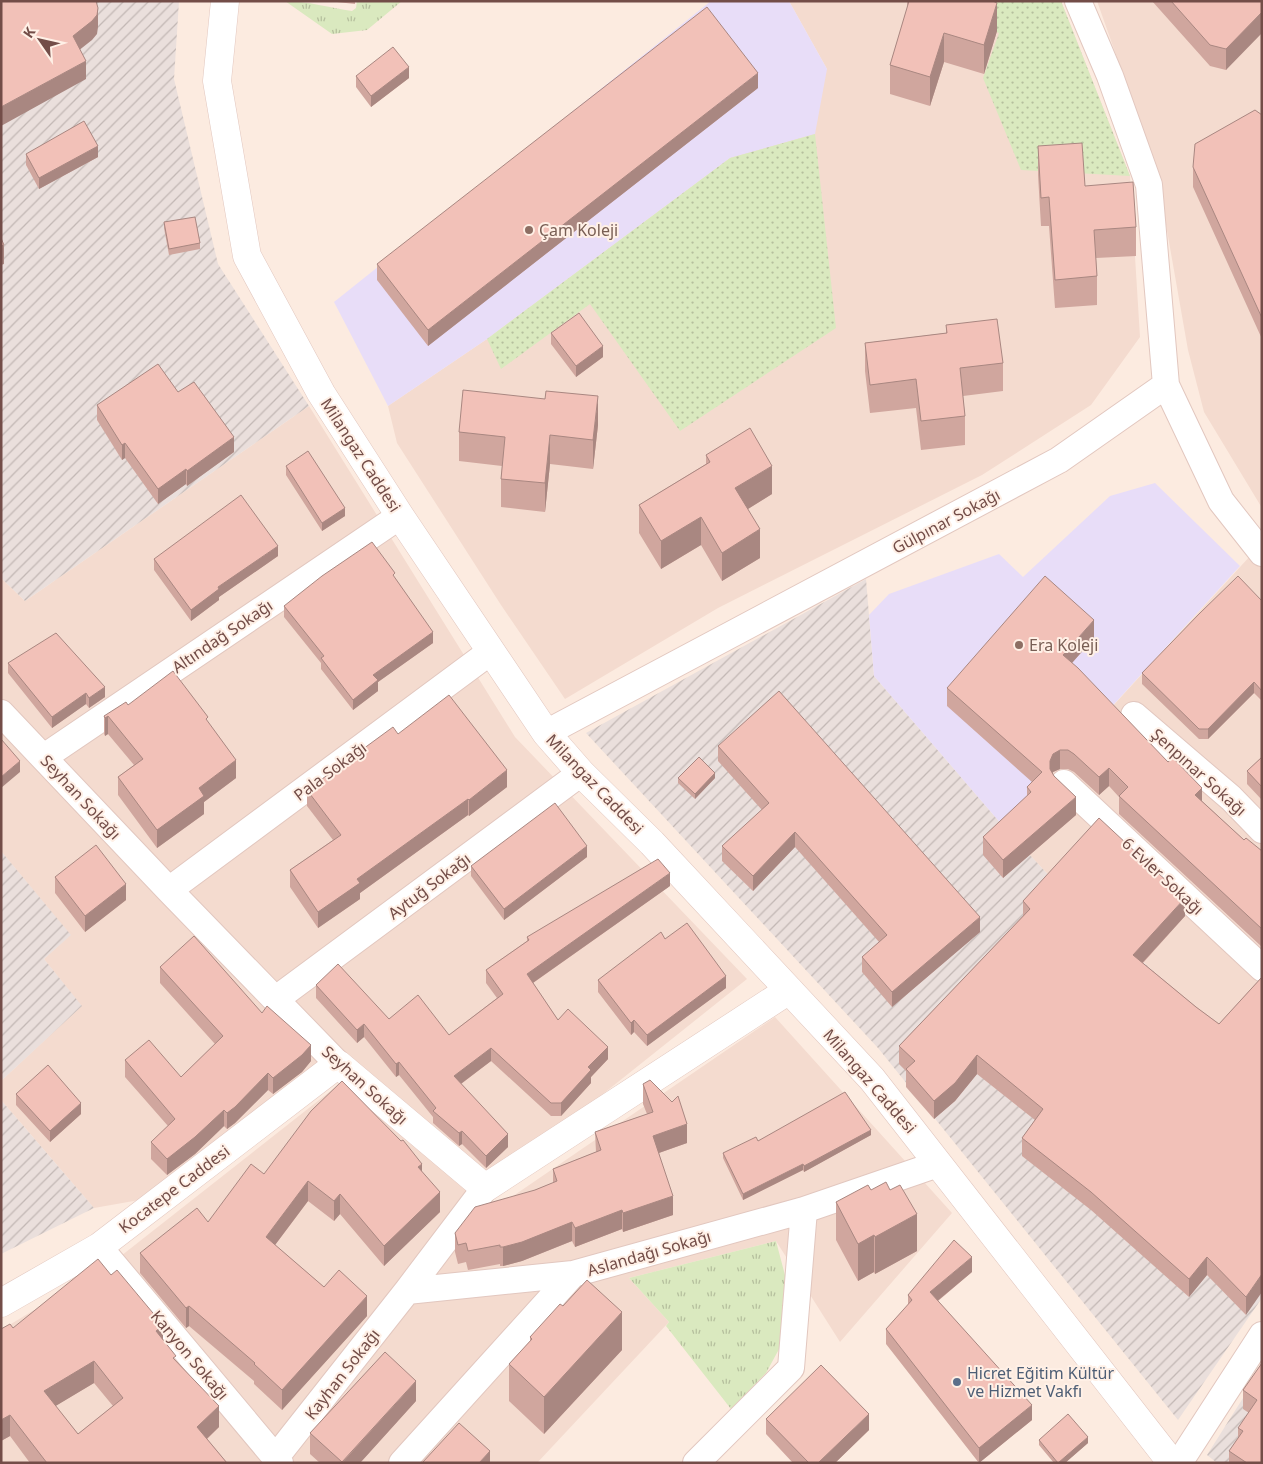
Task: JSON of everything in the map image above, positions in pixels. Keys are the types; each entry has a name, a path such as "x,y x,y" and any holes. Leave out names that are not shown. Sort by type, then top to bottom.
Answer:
{"street":[{"name":"Milangaz Caddesi","path":"225,1 216,81 247,256 321,394 400,516 546,733 581,773 652,843 872,1080 1172,1463"},
{"path":"1078,1 1110,76 1149,185 1166,385 1221,501 1262,553"},
{"name":"Gülpınar Sokağı","path":"546,733 1060,460 1166,385"},
{"name":"Altındağ Sokağı","path":"44,757 400,516"},
{"name":"Pala Sokağı","path":"169,890 490,652"},
{"name":"Seyhan Sokağı","path":"1,713 338,1064 485,1188"},
{"name":"Şenpınar Sokağı","path":"1134,715 1231,798 1262,830"},
{"name":"Aytuğ Sokağı","path":"276,999 581,773"},
{"name":"6 Evler Sokağı","path":"1064,783 1262,968"},
{"path":"485,1188 789,990"},
{"name":"Kocatepe Caddesi","path":"1,1303 99,1247 338,1064"},
{"name":"Aslandağı Sokağı","path":"402,1463 573,1274 804,1210 938,1164"},
{"name":"Kayhan Sokağı","path":"278,1460 485,1188"},
{"path":"696,1463 791,1368 804,1210"},
{"name":"Kanyon Sokağı","path":"99,1247 278,1460"},
{"path":"407,1291 573,1274"},
{"path":"1180,1463 1262,1335"}],"shaded area":[{"path":"1,1 179,1 174,79 218,264 309,406 25,601 1,578"},
{"name":"Çam Koleji","path":"711,1 789,1 827,69 815,134 730,158 487,339 388,406 334,302"},
{"path":"789,1 1061,1 1130,176 1140,337 1091,405 982,475 718,608 565,699 501,605 397,443 388,406 487,339 730,158 827,69"},
{"path":"1097,1 1262,1 1262,508 1204,412 1188,350 1156,168"},
{"path":"309,406 515,737 747,979 489,1185 342,1065 162,1196 94,1208 1,1100 1,1081 81,1006 44,959 70,935 1,851 1,578 25,601"},
{"name":"Era Koleji","path":"1155,483 1240,566 1003,826 874,676 869,615 889,594 999,554 1023,577 1110,496"},
{"path":"1262,543 1262,1070 1054,881 1003,826"},
{"path":"866,579 874,676 1003,826 1054,881 1262,1070 1262,1298 1178,1420 878,1048 586,733"},
{"path":"1,851 71,935 44,959 82,1006 1,1081"},
{"path":"775,1017 952,1213 840,1342 776,1241 629,1278 669,1322 537,1463 1,1463 1,1330 112,1263 342,1082 494,1209"},
{"path":"1,1100 94,1208 1,1254"},
{"path":"1262,1368 1262,1463 1217,1463 1207,1455"}],"green space":[{"path":"285,1 310,3 352,11 356,8 357,1 402,1 367,30 332,34"},
{"path":"957,1 1061,1 1130,176 1021,170 983,78 999,33 953,17"},
{"path":"815,134 836,328 680,431 590,304 501,369 487,339 730,158"},
{"path":"776,1241 791,1298 784,1340 766,1373 731,1409 666,1326 669,1322 629,1278"}],"building":[{"path":"1,1 96,1 98,8 97,15 92,21 73,36 86,61 1,107"},
{"path":"909,1 993,1 997,3 984,45 944,33 930,77 890,65"},
{"path":"1171,1 1262,1 1262,12 1226,49 1210,45"},
{"path":"707,7 758,73 428,330 377,264"},
{"path":"393,47 409,67 371,96 356,76"},
{"path":"1255,110 1262,115 1262,318 1193,167 1195,144"},
{"path":"84,121 98,146 39,178 26,154"},
{"path":"1082,143 1085,186 1133,182 1136,227 1094,230 1097,276 1055,280 1049,197 1041,198 1038,146"},
{"path":"195,217 200,243 169,249 164,222"},
{"path":"579,313 603,346 576,366 551,333"},
{"path":"997,319 1003,363 960,368 965,416 921,421 916,379 870,385 865,343 947,333 946,325"},
{"path":"158,364 178,392 194,382 234,437 187,471 186,469 158,489 125,443 122,445 97,405"},
{"path":"463,390 545,399 546,391 598,396 593,440 550,435 545,483 501,479 505,437 459,432"},
{"path":"750,428 772,466 735,488 760,529 722,553 701,517 661,541 639,505 710,462 706,455"},
{"path":"308,451 345,508 322,523 286,466"},
{"path":"241,495 278,546 218,587 219,589 191,610 154,559"},
{"path":"372,542 395,573 393,575 433,632 373,675 378,680 353,700 321,658 324,656 284,606 322,576"},
{"path":"1045,576 1094,620 1063,655 1078,668 1168,762 1173,758 1202,788 1195,795 1244,840 1246,838 1262,851 1262,929 1119,796 1128,787 1109,768 1099,777 1068,750 1060,750 1053,754 1050,761 1050,769 1054,776 1076,797 1003,860 983,837 1031,792 1027,787 1042,772 947,688"},
{"path":"1238,576 1262,601 1262,691 1254,682 1208,729 1199,729 1142,673"},
{"path":"56,633 105,687 89,698 86,693 52,717 8,663"},
{"path":"173,671 208,717 206,719 236,760 199,788 204,796 157,830 118,777 143,759 108,716 105,718 104,716 126,702 128,705"},
{"path":"779,691 980,917 892,992 862,957 887,935 795,832 753,876 722,846 769,803 718,746"},
{"path":"449,695 507,770 469,800 357,879 360,883 318,912 290,870 341,835 307,790 393,727 398,734"},
{"path":"1,739 20,761 1,777"},
{"path":"699,757 715,773 695,794 678,778"},
{"path":"1262,757 1262,787 1247,771"},
{"path":"555,803 587,846 504,909 471,866"},
{"path":"1099,818 1185,898 1133,955 1219,1024 1262,977 1262,1274 1246,1297 1207,1257 1189,1279 1091,1192 1022,1138 1043,1109 977,1055 955,1083 934,1101 906,1069 915,1061 899,1046 1030,909 1023,901"},
{"path":"96,845 126,884 85,916 55,877"},
{"path":"658,859 670,873 527,974 558,1020 568,1009 608,1047 588,1067 591,1070 561,1103 551,1103 491,1048 454,1076 508,1134 486,1156 462,1131 459,1133 433,1111 436,1108 399,1062 396,1064 364,1024 357,1030 316,985 338,964 389,1019 418,995 449,1035 503,994 486,970 529,940 527,937"},
{"path":"687,923 726,976 647,1035 634,1020 631,1023 598,980 661,932 665,939"},
{"path":"194,936 262,1013 267,1006 311,1045 302,1055 273,1078 268,1073 235,1107 227,1113 224,1110 195,1137 167,1159 151,1142 175,1119 125,1060 149,1040 181,1077 223,1036 160,967"},
{"path":"48,1065 81,1103 50,1131 16,1094"},
{"path":"650,1080 672,1102 678,1096 687,1124 653,1136 673,1196 623,1213 622,1210 575,1228 572,1222 522,1242 503,1247 500,1247 500,1245 468,1251 466,1243 458,1245 455,1233 475,1207 535,1190 557,1181 553,1169 601,1150 595,1132 653,1112 643,1084"},
{"path":"342,1081 401,1141 403,1140 422,1164 418,1167 440,1192 384,1246 340,1194 334,1201 308,1181 266,1237 324,1287 339,1270 367,1296 282,1390 255,1363 189,1306 186,1308 140,1253 197,1208 208,1222 251,1164 264,1174 311,1111"},
{"path":"845,1092 871,1130 804,1166 803,1164 743,1194 723,1153 756,1137 758,1141"},
{"path":"886,1182 890,1190 900,1185 917,1214 858,1244 836,1202 868,1185 871,1190"},
{"name":"Hicret Eğitim Kültür ve Hizmet Vakfı","path":"954,1240 972,1257 930,1292 1032,1405 979,1448 886,1329 912,1300 908,1295"},
{"path":"98,1259 111,1275 117,1270 163,1325 156,1331 176,1356 173,1358 219,1406 197,1427 227,1463 47,1463 10,1415 1,1420 1,1329 10,1324 13,1328","holes":["94,1361 123,1398 78,1434 44,1391"]},
{"path":"587,1280 622,1312 544,1397 509,1364 560,1304 563,1306"},
{"path":"385,1352 416,1381 342,1462 310,1433"},
{"path":"1262,1363 1262,1463 1247,1463 1229,1451 1243,1431 1238,1428 1257,1400 1243,1390"},
{"path":"821,1365 869,1414 818,1463 809,1463 766,1419"},
{"path":"1068,1414 1088,1437 1058,1463 1039,1440"},
{"path":"459,1423 490,1451 479,1463 422,1463"}],"place":[{"name":"Çam Koleji","path":"529,230"},
{"name":"Era Koleji","path":"1019,645"},
{"name":"Hicret Eğitim Kültür ve Hizmet Vakfı","path":"957,1382"}]}
